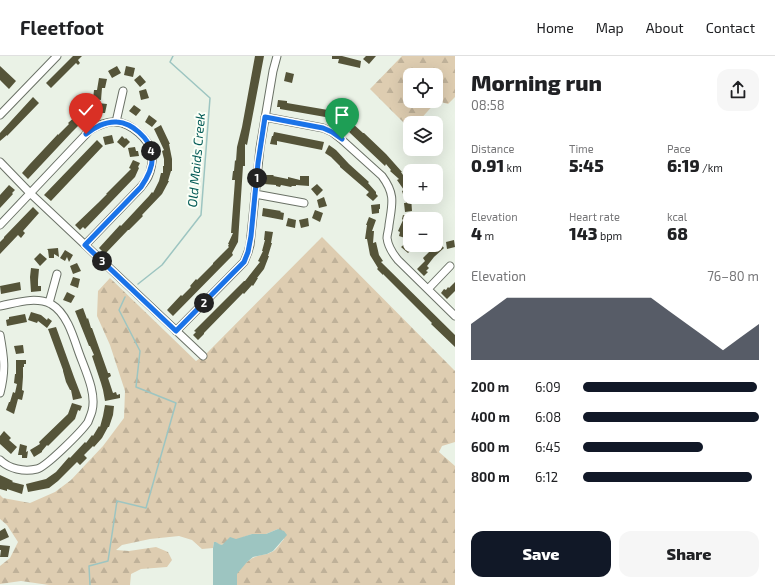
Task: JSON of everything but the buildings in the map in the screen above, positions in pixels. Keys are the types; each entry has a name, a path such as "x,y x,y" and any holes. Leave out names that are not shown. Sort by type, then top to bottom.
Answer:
{"street":[{"path":"0,115 56,56"},
{"path":"176,331 244,262 248,252 250,245 258,163 273,71 277,56"},
{"path":"116,122 123,91"},
{"path":"265,117 323,128 332,132 382,176 391,192 393,200 387,238 392,252 398,260 455,316"},
{"path":"0,225 90,130 101,125 116,122 129,125 148,142 152,153 148,177 141,187 85,245"},
{"path":"0,162 30,193 203,356"},
{"path":"255,194 304,203"},
{"path":"428,289 450,266"},
{"path":"49,303 57,274"},
{"path":"0,306 37,300 49,303 56,308 69,324 91,387 94,402 88,422 78,434 48,462 38,469 26,471 13,468 4,464 0,460"},
{"path":"0,339 4,363 3,381 0,392"}],"green space":[{"path":"402,56 455,56 455,97 448,104 443,103 443,68 403,68 403,108 431,108 423,116 403,116 403,122 370,89"},
{"path":"322,237 455,371 455,442 442,446 439,452 455,466 455,585 237,585 236,574 245,564 255,557 274,551 284,539 278,529 266,534 252,534 222,545 214,542 213,548 202,549 192,540 179,536 150,539 122,545 116,550 129,551 156,547 168,552 172,560 167,567 141,569 131,574 130,585 49,585 21,581 0,584 0,566 10,558 18,542 7,525 0,519 0,495 3,498 30,503 55,492 71,480 103,446 124,418 125,391 110,345 97,316 98,291 110,278 196,361 206,354"}],"water":[{"path":"278,529 284,531 287,535 273,551 253,557 247,562 237,574 237,585 213,585 214,542 222,545 230,537 236,539 252,534 266,534"}],"waterway":[{"name":"Old Maids Creek","path":"138,284 162,265 201,215 210,98 170,62 173,56"},
{"name":"Old Maids Creek","path":"90,585 89,566 108,561 117,501 146,508 176,403 136,387 140,351 119,310 125,297"}],"route":[{"path":"86,134 97,126 116,122 129,125 148,142 152,153 148,177 141,187 85,245 176,331 244,262 248,252 251,236 258,163 265,117 323,128 342,139"}]}
